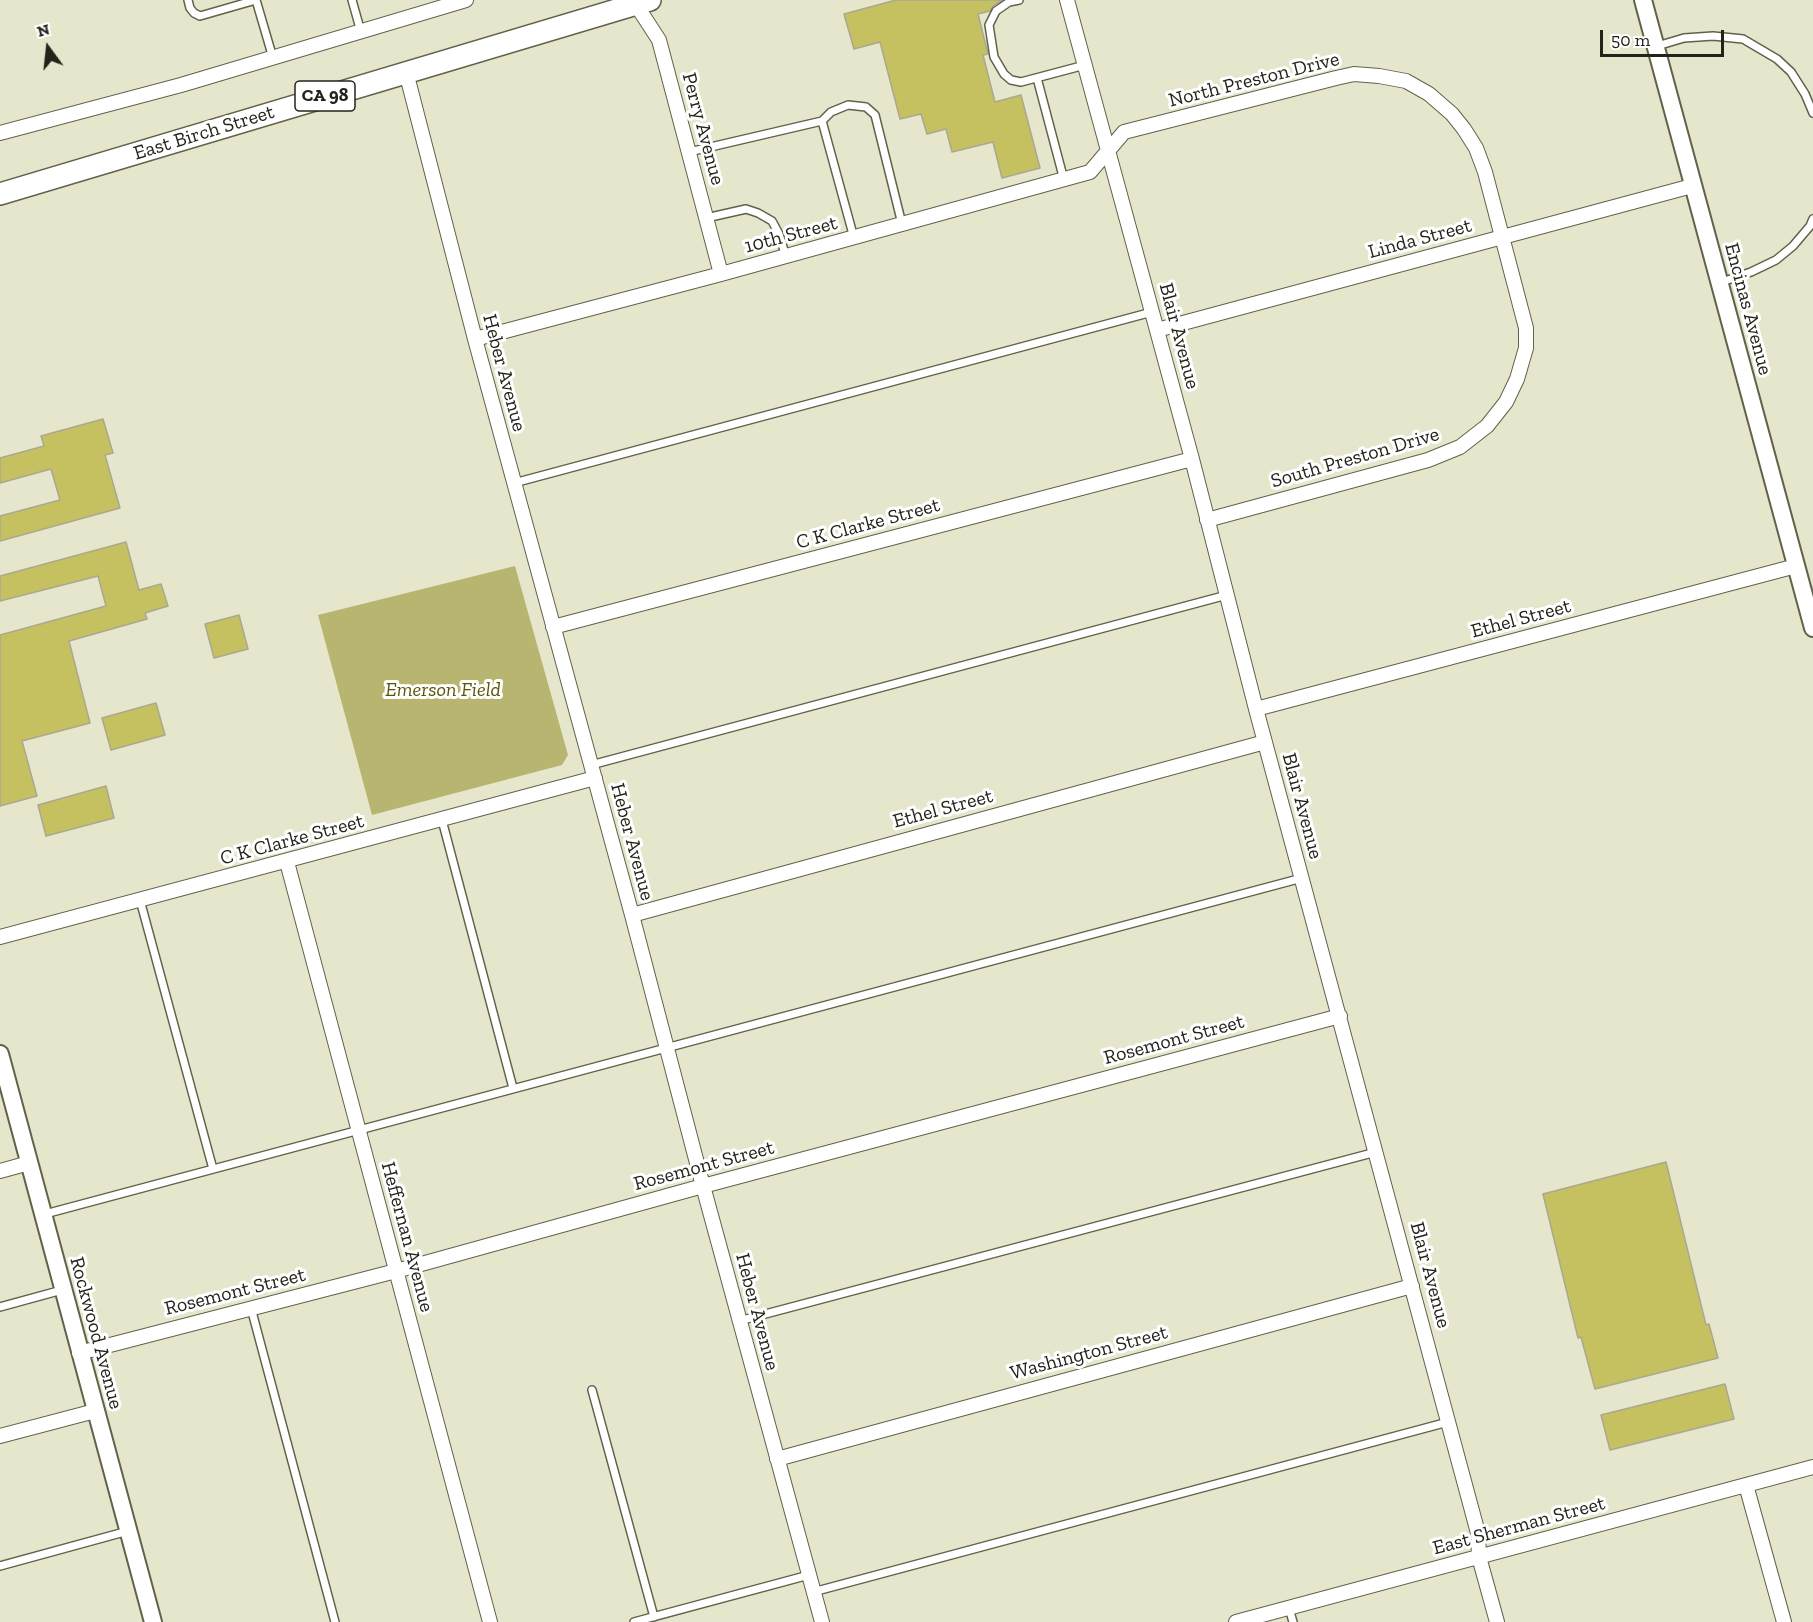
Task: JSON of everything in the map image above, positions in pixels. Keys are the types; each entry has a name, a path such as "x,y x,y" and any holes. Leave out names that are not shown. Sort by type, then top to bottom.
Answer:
{"main road":[{"name":"East Birch Street","path":"0,194 639,1"}],"street":[{"path":"0,133 181,85 361,32 445,3 466,0"},
{"name":"Blair Avenue","path":"1067,0 1153,312 1256,709 1449,1422 1478,1533 1479,1557 1497,1622"},
{"name":"Encinas Avenue","path":"1643,0 1813,628"},
{"name":"Perry Avenue","path":"639,1 659,40 721,274"},
{"name":"Heber Avenue","path":"406,72 475,339 822,1622"},
{"name":"North Preston Drive","path":"1108,151 1124,132 1336,78 1354,74 1406,81 1429,94 1452,114 1476,148 1503,237"},
{"name":"10th Street","path":"475,339 786,257 1064,180 1090,172 1108,151"},
{"name":"Linda Street","path":"1157,330 1692,186"},
{"name":"South Preston Drive","path":"1207,520 1428,460 1460,447 1487,426 1506,402 1517,379 1526,348 1526,328 1503,237"},
{"name":"C K Clarke Street","path":"553,627 1192,459"},
{"name":"Ethel Street","path":"1256,709 1796,566"},
{"name":"Ethel Street","path":"632,915 1265,742"},
{"name":"C K Clarke Street","path":"0,938 442,820 593,772"},
{"name":"Heffernan Avenue","path":"287,862 490,1622"},
{"name":"Rosemont Street","path":"79,1353 396,1271 703,1186 1340,1016"},
{"name":"Rockwood Avenue","path":"0,1054 153,1622"},
{"path":"0,1171 28,1163"},
{"name":"Washington Street","path":"777,1459 1412,1286"},
{"path":"0,1436 95,1411"},
{"name":"East Sherman Street","path":"1236,1622 1813,1467"},
{"path":"1746,1485 1784,1622"}],"lane":[{"path":"188,0 190,8 200,16 256,0 273,58"},
{"path":"352,0 361,32"},
{"path":"1019,0 996,11 988,25 994,57 1004,74 1011,80 1021,82 1085,65"},
{"path":"1656,46 1684,38 1713,36 1743,39 1777,59 1791,72 1805,94 1813,113"},
{"path":"1037,78 1064,180"},
{"path":"689,152 822,121 831,112 848,105 866,106 875,115 902,224"},
{"path":"822,121 854,238"},
{"path":"706,218 746,209 759,213 772,222 779,234 786,257"},
{"path":"1719,283 1776,260 1792,246 1810,226 1813,219"},
{"path":"514,483 1153,312"},
{"path":"593,772 1227,595"},
{"path":"442,820 513,1088"},
{"path":"42,1214 1302,878"},
{"path":"140,900 213,1169"},
{"path":"739,1321 1376,1152"},
{"path":"0,1307 62,1290"},
{"path":"251,1308 334,1622"},
{"path":"592,1390 654,1617"},
{"path":"813,1592 1449,1422"},
{"path":"0,1566 128,1531"},
{"path":"634,1622 809,1575"},
{"path":"1288,1608 1293,1622"}],"green space":[{"name":"Emerson Field","path":"515,566 568,755 562,765 372,815 318,615"}],"building":[{"path":"896,0 1002,0 990,11 978,14 988,54 983,55 995,102 1021,95 1040,168 1002,178 993,142 952,152 946,129 927,134 921,114 900,119 880,42 854,49 844,14"},
{"path":"103,419 113,453 105,455 120,508 0,541 0,516 60,500 51,469 0,483 0,458 44,446 41,436"},
{"path":"126,542 139,590 161,584 168,606 145,613 147,619 69,641 90,723 22,741 37,796 0,806 0,635 106,606 98,576 0,601 0,576"},
{"path":"239,615 248,649 214,658 205,624"},
{"path":"156,703 165,735 111,750 102,718"},
{"path":"106,786 114,818 46,836 38,805"},
{"path":"1666,1162 1706,1325 1709,1324 1718,1358 1595,1389 1581,1337 1578,1338 1543,1194"},
{"path":"1725,1384 1734,1419 1610,1450 1601,1415"}]}
